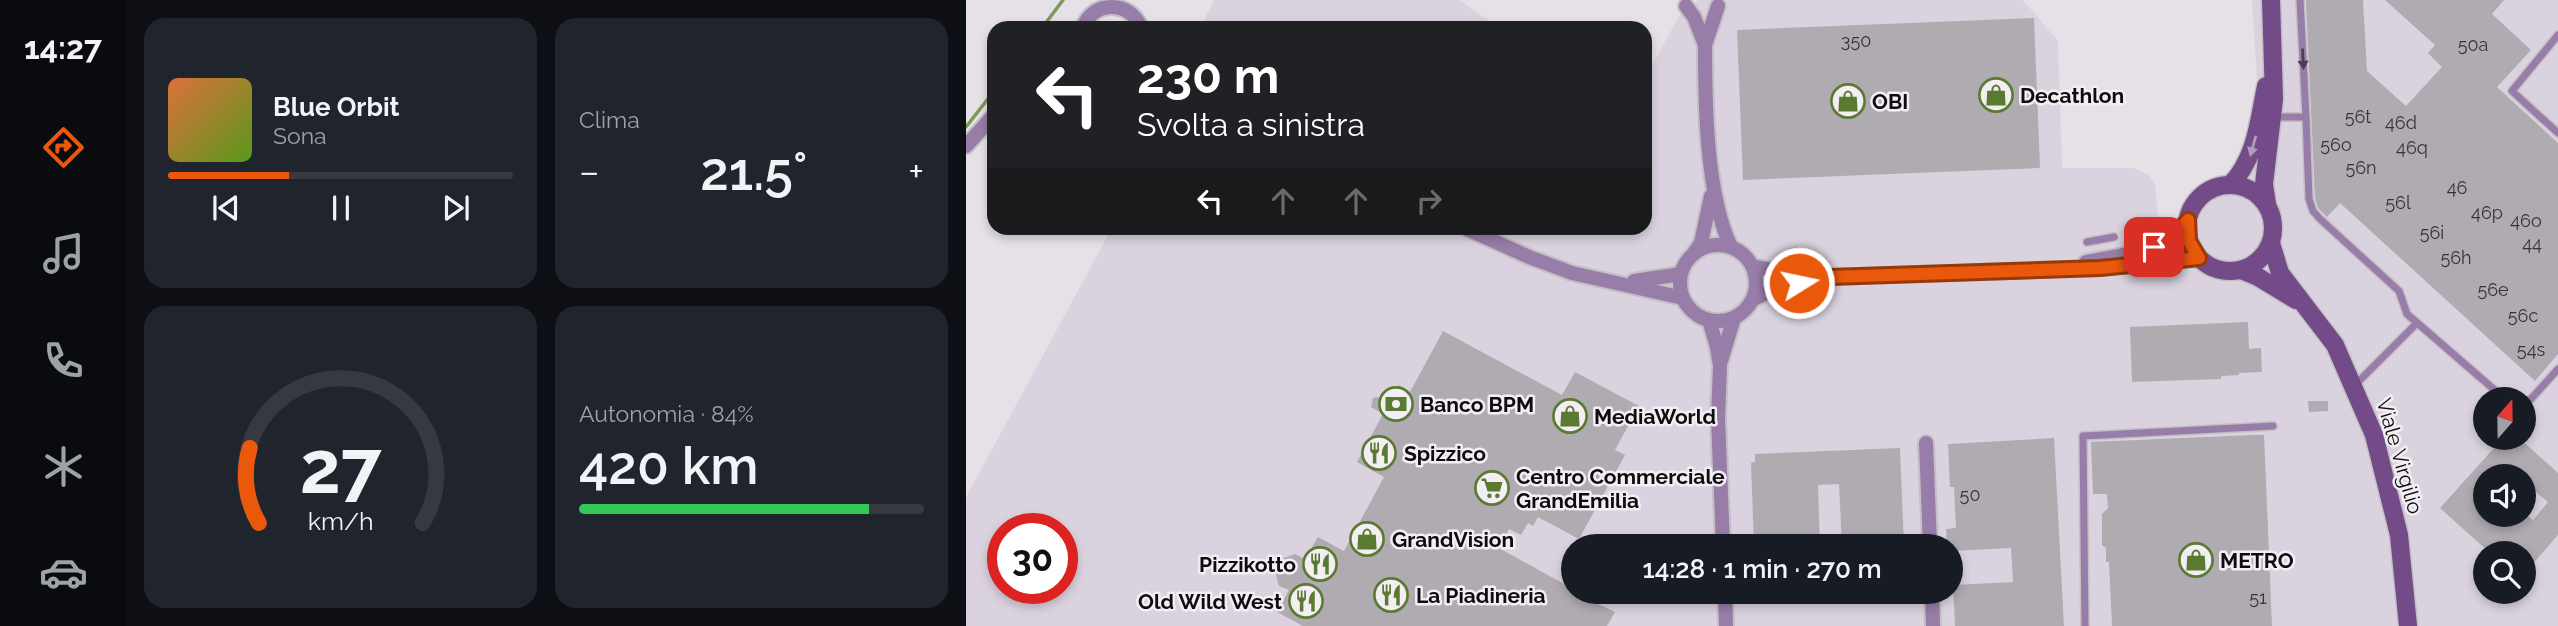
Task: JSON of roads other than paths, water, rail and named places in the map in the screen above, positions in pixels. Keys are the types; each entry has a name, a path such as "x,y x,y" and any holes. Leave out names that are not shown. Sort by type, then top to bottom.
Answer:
{"street":[{"path":"2188,220 2189,241 2199,258 2218,270 2241,270 2259,261 2271,243 2274,223 2267,204 2265,175 2274,117 2271,0"},
{"path":"1683,3 1702,10 1721,3"},
{"path":"1683,3 1694,17 1705,45 1713,181 1718,211 1731,247"},
{"path":"1705,45 1721,3"},
{"path":"1087,21 1098,9 1126,4 1137,21"},
{"path":"2230,185 2248,162 2273,55"},
{"path":"966,146 987,123"},
{"path":"1694,253 1712,245 1731,247 1747,258 1756,277 1756,289 1745,310 1734,318 1722,321 1698,316 1683,298 1680,286 1686,262 1701,243 1713,181"},
{"path":"2054,269 2154,247 2178,232 2202,195 2220,186 2230,185 2251,190 2267,204"},
{"path":"1481,235 1572,273 1622,282 1683,298"},
{"name":"Viale Virgilio","path":"2271,243 2280,273 2329,335 2374,435 2399,535 2408,626"},
{"path":"1752,265 1792,274 1829,277 2140,266 2199,258"},
{"name":"Viale Virgilio","path":"2241,270 2276,287 2310,311"},
{"path":"1622,282 1681,274"},
{"path":"1752,300 1779,287 1829,277"},
{"path":"1720,366 1734,318"},
{"path":"1709,320 1720,366 1718,418 1723,534"},
{"path":"1926,443 1930,534"},
{"path":"1725,604 1726,626"},
{"path":"1932,604 1933,626"}],"lane":[{"path":"2300,0 2309,199 2313,211 2399,291 2404,310 2417,323 2491,387"},
{"path":"2558,35 2512,91 2558,133"},
{"path":"2274,117 2306,117"},
{"path":"2087,242 2114,237"},
{"path":"2354,386 2417,323"},
{"path":"2536,393 2558,369"},
{"path":"2085,626 2083,436 2273,426"}],"waterway":[{"path":"1047,21 1063,0"},
{"path":"966,127 987,100"}],"place":[{"name":"Decathlon","path":"1996,95"},
{"name":"OBI","path":"1848,101"},
{"name":"Banco BPM","path":"1396,404"},
{"name":"MediaWorld","path":"1570,416"},
{"name":"Spizzico","path":"1379,453"},
{"name":"Centro Commerciale GrandEmilia","path":"1492,488"},
{"name":"GrandVision","path":"1367,539"},
{"name":"METRO","path":"2196,560"},
{"name":"Pizzikotto","path":"1320,564"},
{"name":"La Piadineria","path":"1391,595"},
{"name":"Old Wild West","path":"1306,601"}]}
